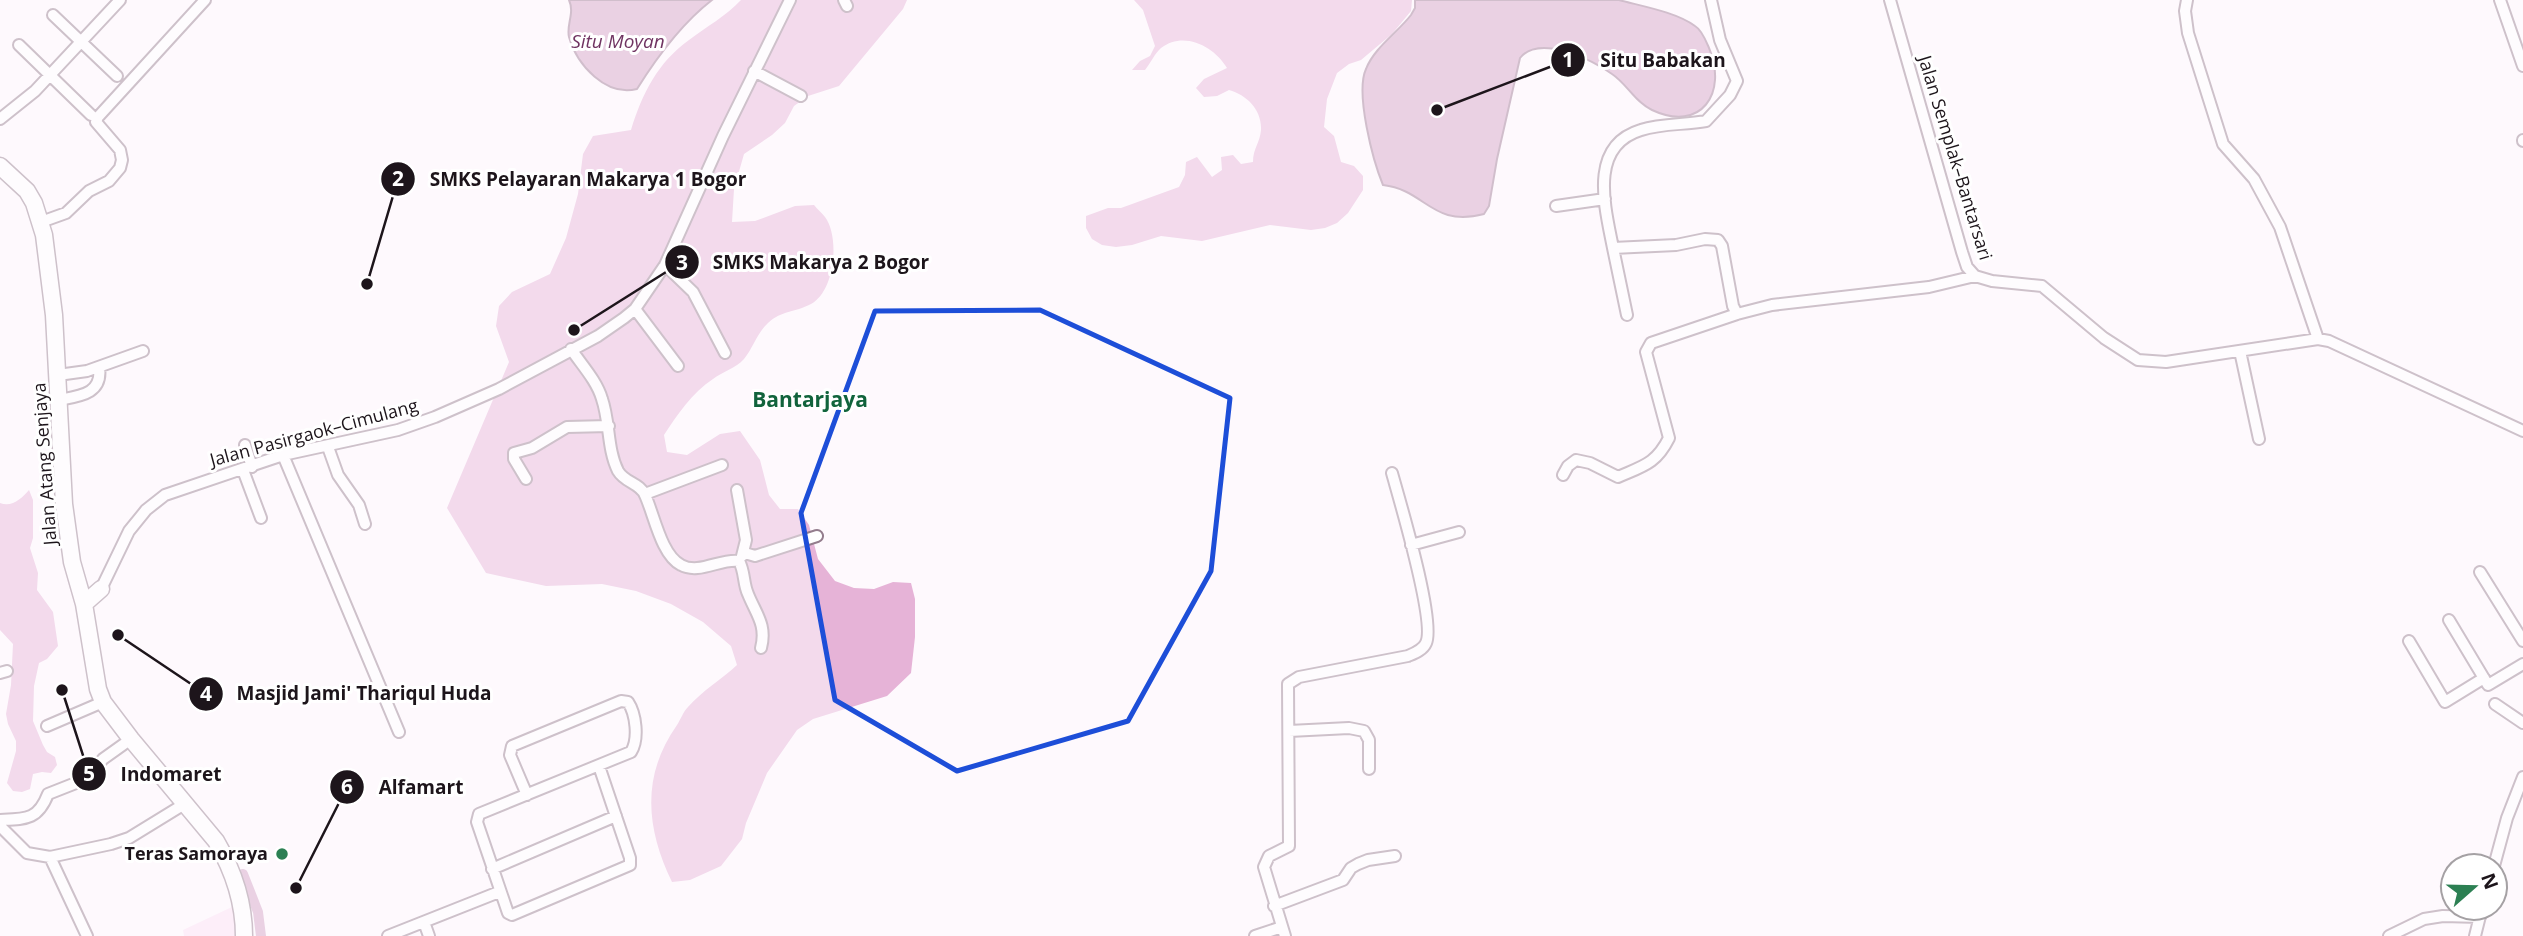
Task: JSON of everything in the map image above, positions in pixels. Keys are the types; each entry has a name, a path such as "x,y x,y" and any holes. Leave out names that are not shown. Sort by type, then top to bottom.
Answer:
{"main road":[{"name":"Jalan Atang Senjaya","path":"0,166 26,191 46,220 58,375 64,504 72,562 92,596 94,673 103,702 186,803 224,855 239,896 244,936"}],"street":[{"path":"46,220 66,213 89,191 109,181 120,168 120,150 96,121 98,117 205,0"},
{"name":"Jalan Pasirgaok–Cimulang","path":"92,596 136,520 155,501 176,490 283,456 398,430 435,417 499,390 598,336 635,309 665,265 754,71 790,0"},
{"path":"1627,315 1612,248 1605,200 1604,166 1617,143 1641,130 1706,121 1735,87 1736,74 1720,40 1711,0"},
{"name":"Jalan Semplak–Bantarsari","path":"1890,0 1962,252 1967,267 1975,276 1992,281 2042,286 2104,338 2138,360 2165,362 2318,339 2329,341 2523,431"},
{"path":"2187,0 2185,11 2188,33 2223,144 2266,197 2280,227 2318,339"},
{"path":"2500,0 2519,44 2523,66"},
{"path":"0,119 51,76 113,2"},
{"path":"53,15 117,76"},
{"path":"19,45 91,115"},
{"path":"754,71 801,96"},
{"path":"1556,206 1605,200"},
{"path":"1612,248 1718,240 1722,246 1733,306 1737,314"},
{"path":"665,265 693,292 725,353"},
{"path":"1563,475 1568,466 1576,460 1590,463 1618,477 1648,464 1661,454 1669,438 1646,352 1646,348 1657,340 1737,314 1799,301 1947,284 1975,276"},
{"path":"635,309 678,366"},
{"path":"571,349 602,397 609,426 610,447 618,471 623,479 645,494 668,550 681,565 699,568 755,556 817,536"},
{"path":"58,375 87,371 143,351"},
{"path":"2240,351 2259,439"},
{"path":"59,400 88,394 97,386 99,367"},
{"path":"526,480 514,459 517,450 532,448 567,427 609,426"},
{"path":"245,445 261,518"},
{"path":"328,447 338,475 359,505 365,524"},
{"path":"283,456 399,732"},
{"path":"645,494 722,465"},
{"path":"1255,936 1284,932 1264,867 1269,856 1289,846 1290,749 1287,689 1291,681 1315,673 1395,660 1416,653 1426,644 1428,635 1422,587 1392,473"},
{"path":"737,490 746,540 742,557 743,568 747,594 763,626 761,648"},
{"path":"1411,545 1459,532"},
{"path":"2480,572 2523,641"},
{"path":"2449,620 2488,685 2523,664"},
{"path":"2409,641 2445,702 2484,678"},
{"path":"527,795 510,755 512,746 621,701 628,702 634,718 633,749 629,754 599,766 527,795 477,816 499,892 508,913 514,915 628,867 631,861 599,766"},
{"path":"47,726 103,702"},
{"path":"2495,704 2523,723"},
{"path":"1289,731 1364,731 1369,740 1369,769"},
{"path":"0,820 37,815 44,806 48,793 86,779 103,759 131,739"},
{"path":"2498,852 2507,818 2523,777"},
{"path":"0,826 27,853 50,857 129,838 186,803"},
{"path":"492,869 617,816"},
{"path":"1274,906 1343,880 1351,868 1359,864 1395,856"},
{"path":"50,857 87,936"},
{"path":"388,936 499,892"},
{"path":"2389,936 2424,919 2439,917"},
{"path":"424,922 429,936"}],"highlighted area":[{"path":"1040,310 1230,398 1211,571 1128,721 957,771 835,700 801,513 875,311"}],"shaded area":[{"path":"741,0 907,0 903,9 839,86 808,96 794,106 785,123 744,154 734,189 732,222 755,221 795,206 814,205 825,217 833,237 830,276 819,297 811,304 773,319 761,331 741,362 713,379 692,398 664,435 667,452 687,455 720,434 740,431 760,460 769,495 780,509 798,509 809,525 818,559 835,581 854,588 874,589 893,582 911,583 915,599 915,637 911,673 887,696 813,719 797,730 767,773 742,839 721,866 690,880 672,882 663,862 653,822 651,802 657,763 686,709 737,665 731,646 703,622 671,604 636,591 602,584 546,586 486,573 447,508 509,362 496,326 499,306 512,292 550,274 566,238 578,194 583,154 593,136 631,130 652,80 668,58"},
{"path":"1134,0 1412,0 1411,11 1392,34 1361,60 1349,64 1337,73 1327,99 1324,127 1334,136 1341,162 1354,166 1363,176 1363,190 1348,213 1337,223 1311,230 1270,225 1202,241 1161,236 1116,247 1102,245 1092,239 1086,228 1086,216 1108,208 1121,208 1179,187 1185,175 1186,162 1197,157 1212,177 1222,170 1221,157 1233,155 1241,164 1253,162 1260,135 1259,116 1252,104 1242,96 1229,90 1217,96 1204,97 1196,88 1204,79 1227,68 1215,53 1198,43 1170,43 1159,50 1145,70 1132,70 1140,61 1150,56 1155,46 1143,10"},
{"path":"29,490 33,500 33,538 30,548 38,573 37,590 53,612 58,646 47,659 39,663 34,686 33,721 43,745 47,752 55,757 57,765 51,773 33,774 30,789 22,792 13,791 7,783 16,741 6,714 13,644 0,630 0,503 13,503"},
{"path":"234,906 238,936 184,936 183,930"}],"water":[{"name":"Situ Moyan","path":"569,0 712,0 670,41 637,89 626,90 604,83 586,68 579,58 569,37"},
{"path":"1415,0 1619,0 1668,13 1695,26 1704,36 1714,65 1712,93 1706,104 1697,112 1684,116 1669,116 1646,107 1617,78 1592,62 1566,51 1540,48 1529,51 1520,58 1489,206 1484,214 1452,216 1430,207 1398,188 1383,185 1364,110 1363,80 1366,69 1380,47 1411,15"}],"waterway":[{"path":"243,874 258,912 261,936"}],"place":[{"name":"Situ Babakan","path":"1437,110"},
{"name":"SMKS Pelayaran Makarya 1 Bogor","path":"367,284"},
{"name":"SMKS Makarya 2 Bogor","path":"574,330"},
{"name":"Masjid Jami' Thariqul Huda","path":"118,635"},
{"name":"Indomaret","path":"62,690"},
{"name":"Teras Samoraya","path":"282,854"},
{"name":"Alfamart","path":"296,888"}],"district":[{"name":"Bantarjaya","path":"810,400"}]}
